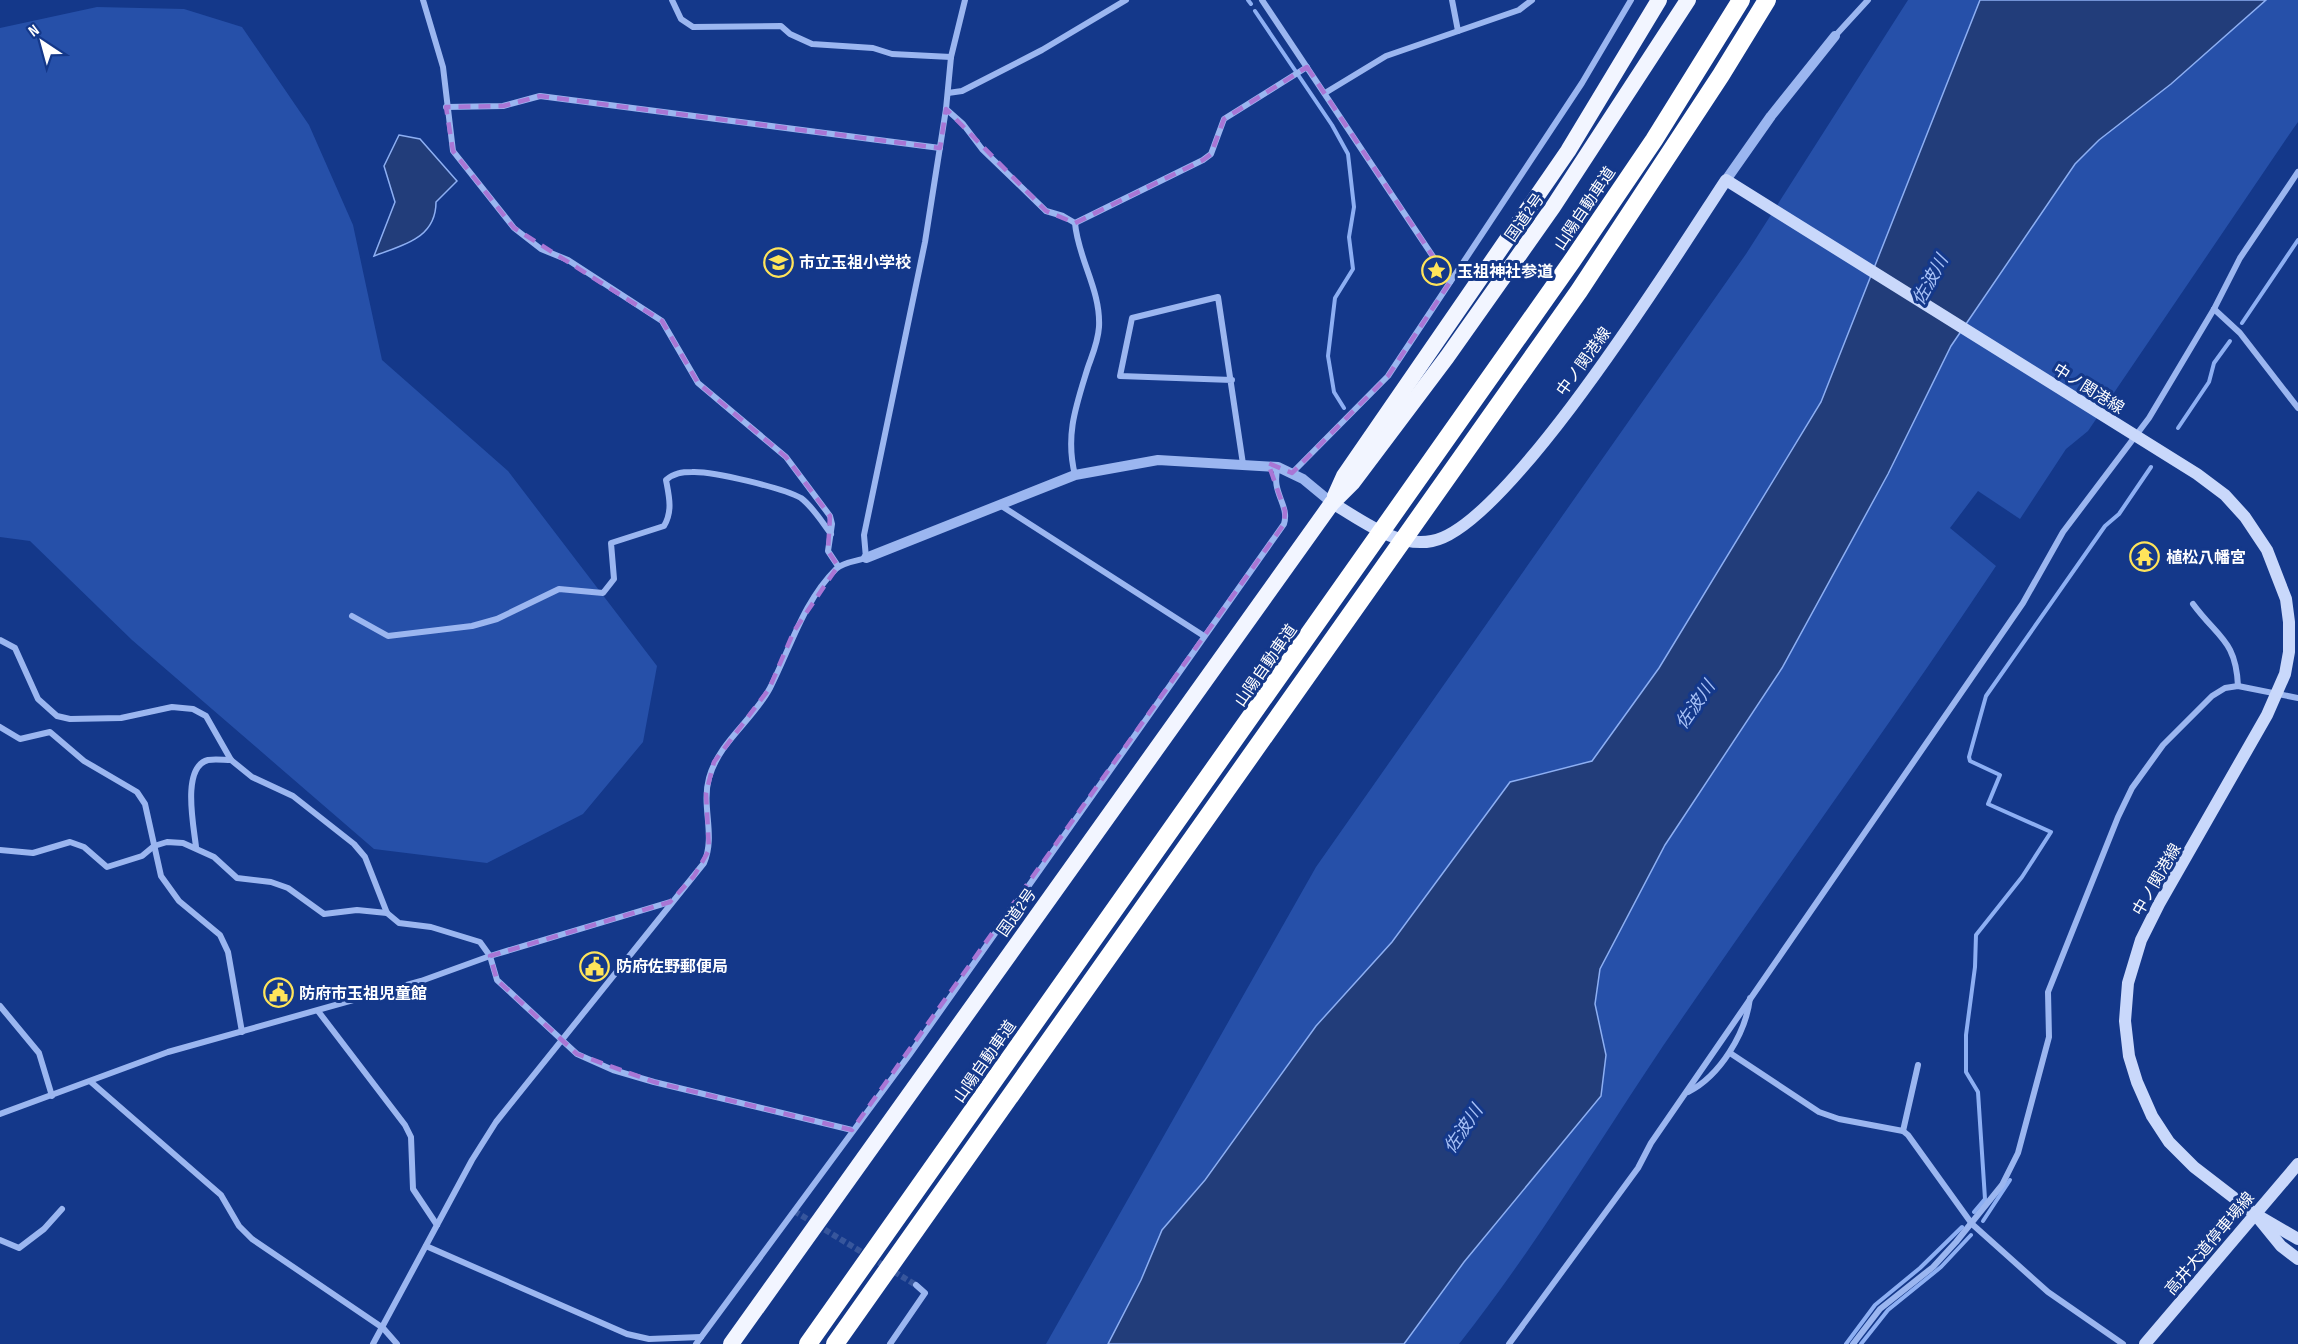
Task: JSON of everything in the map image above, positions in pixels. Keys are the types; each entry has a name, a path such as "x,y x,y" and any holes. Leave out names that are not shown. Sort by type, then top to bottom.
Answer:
{"highway":[{"name":"国道2号","path":"1332,503 1344,476 1568,151 1659,0"},
{"name":"国道2号","path":"731,1344 1332,503 1353,482 1454,348 1553,207 1688,0"},
{"path":"835,1344 1420,518 1647,189 1767,0"},
{"name":"山陽自動車道","path":"808,1344 1585,243 1741,1"}],"main road":[{"name":"中ノ関港線","path":"1332,503 1389,536 1421,543 1450,535 1473,518 1502,490 1560,421 1600,368 1726,180 2136,436 2225,495 2267,550 2286,599 2289,652 2277,695 2141,940 2128,983 2125,1022 2129,1056 2137,1082 2152,1116 2169,1142 2194,1167 2255,1214 2298,1239"},
{"name":"高井大道停車場線","path":"2145,1344 2298,1164"},
{"name":"中ノ関港線","path":"2255,1214 2281,1246 2298,1259"}],"street":[{"path":"423,0 443,67 453,151 514,228 541,249 568,260 662,321 698,383 786,457 830,516 831,534 828,551 838,567"},
{"path":"672,0 681,19 693,27 781,26 790,34 812,44 873,48 892,54 951,57"},
{"path":"866,558 864,536 924,242 946,109 951,57 965,0"},
{"path":"948,93 962,92 1042,50 1126,0"},
{"path":"1262,0 1450,282"},
{"path":"1452,0 1458,31"},
{"path":"1325,93 1386,56 1520,10 1532,0"},
{"path":"1292,473 1388,376 1427,322 1438,298 1582,83 1631,0"},
{"path":"1726,180 1771,116 1868,0"},
{"path":"1075,223 1203,160 1211,154 1224,119 1307,67"},
{"path":"446,107 503,106 540,96 940,148"},
{"path":"946,109 963,124 982,149 1046,211 1063,216 1075,223 1094,287 1099,325 1096,348 1089,365 1069,438 1075,475"},
{"path":"1509,1344 1638,1168 1651,1143 2023,603 2063,532 2136,436 2214,309 2240,258 2298,172"},
{"path":"1232,380 1120,376 1132,318 1218,297 1232,380 1243,464"},
{"path":"2214,309 2240,333 2298,408"},
{"path":"373,1344 496,1122 657,922 670,902 699,870 709,850 706,793 714,762 769,689 794,631 822,587 838,567 1075,475 1158,460 1278,467 1292,473 1332,503"},
{"path":"696,1344 923,1035 1284,524 1285,511 1274,482 1278,467"},
{"path":"352,616 388,636 489,622 559,589 603,593 614,579 611,543 664,526 670,517 666,480 680,473 705,474 767,486 798,496 808,504 831,534"},
{"path":"2079,495 2090,496"},
{"path":"999,504 1204,636"},
{"path":"2193,604 2232,651 2238,667 2238,686"},
{"path":"0,640 15,648 38,699 57,716 70,719 121,718 172,706 192,709 206,716 231,760 252,777 293,796 354,844 365,857 387,912 399,922 431,927 480,942 490,956 497,980 577,1054 613,1070 852,1130"},
{"path":"1853,1344 1880,1309 1933,1267 1972,1224 2002,1185 2018,1153 2049,1037 2048,992 2132,788 2163,745 2212,696 2225,688 2238,686 2298,698"},
{"path":"0,727 20,739 50,732 84,761 137,792 145,804 161,876 179,901 219,935 228,952 242,1032"},
{"path":"196,847 192,781 197,767 206,760 231,760"},
{"path":"0,850 33,853 70,842 84,847 107,867 142,856 154,846 167,842 196,847 214,857 237,878 271,882 288,888 324,914 357,910 387,912"},
{"path":"0,1114 168,1052 422,981 490,956 670,902"},
{"path":"1686,1093 1697,1087 1730,1053 1749,1009 1750,998"},
{"path":"0,1006 39,1053 52,1096"},
{"path":"318,1011 405,1125 411,1137 414,1189 437,1225"},
{"path":"1730,1053 1819,1112 1839,1119 1903,1131 1972,1224 2048,1292 2123,1344"},
{"path":"1903,1131 1918,1065"},
{"path":"91,1082 221,1195 239,1226 252,1239 383,1328 397,1344"},
{"path":"0,1240 19,1248 44,1229 62,1209"},
{"path":"426,1246 627,1334 649,1339 701,1337"},
{"path":"890,1344 925,1293 916,1285"}],"highlighted area":[{"path":"1307,67 1450,282 1388,376 1292,473 1268,463 1285,511 1284,524 852,1130 654,1082 577,1054 497,980 490,956 670,902 694,876 709,850 706,793 714,762 769,689 794,631 838,566 828,551 830,516 786,457 698,383 662,321 514,228 453,151 446,107 503,106 540,96 940,148 946,109 1046,211 1075,223 1203,160 1211,154 1224,119"}],"shaded area":[{"path":"1908,0 1980,0 1821,402 1659,668 1592,761 1510,782 1392,942 1316,1026 1204,1180 1162,1230 1141,1280 1108,1344 1046,1344 1316,867 1746,254"},
{"path":"2266,0 2298,0 2298,122 2088,431 2066,449 2020,519 1978,491 1950,528 1996,566 1663,1046 1539,1234 1487,1308 1459,1344 1404,1344 1606,1055 1595,1004 1600,969 1665,845 1782,668 1888,474 1951,346 2075,164 2099,140 2171,84"},
{"path":"97,7 184,9 242,27 309,125 353,225 382,360 508,471 657,666 643,742 583,814 487,863 374,849 132,640 30,541 0,537 0,28"}],"water":[{"name":"佐波川","path":"1980,0 2266,0 2171,84 2099,140 2075,164 1951,346 1888,474 1782,668 1665,845 1600,969 1595,1004 1606,1055 1601,1096 1464,1262 1404,1344 1108,1344 1141,1280 1162,1230 1205,1180 1316,1026 1392,942 1510,782 1592,761 1659,668 1821,402"},
{"path":"399,135 420,139 457,181 436,202 430,224 424,232 406,244 374,256 395,202 384,166"}],"waterway":[{"path":"1248,0 1251,4"},
{"path":"1255,11 1332,125 1348,154 1354,207 1349,237 1353,269 1335,298 1328,356 1334,392 1344,408"},
{"path":"2242,323 2298,240"},
{"path":"2178,428 2209,382 2214,363 2230,341"},
{"path":"1974,1212 1985,1199 1978,1092 1966,1072 1966,1035 1975,967 1976,935 2022,877 2051,832 1988,804 2000,775 1970,761 1969,757 1986,696 2105,526 2119,514 2151,467"},
{"path":"1983,1221 2010,1180"},
{"path":"1846,1344 1875,1305 1920,1268 1962,1227"},
{"path":"1861,1344 1888,1310 1941,1267 1971,1235"}],"tunnel":[{"path":"794,1211 916,1285"}],"place":[{"name":"市立玉祖小学校","path":"778,262"},
{"name":"玉祖神社参道","path":"1436,271"},
{"name":"植松八幡宮","path":"2145,557"},
{"name":"防府佐野郵便局","path":"595,966"},
{"name":"防府市玉祖児童館","path":"278,993"}]}
